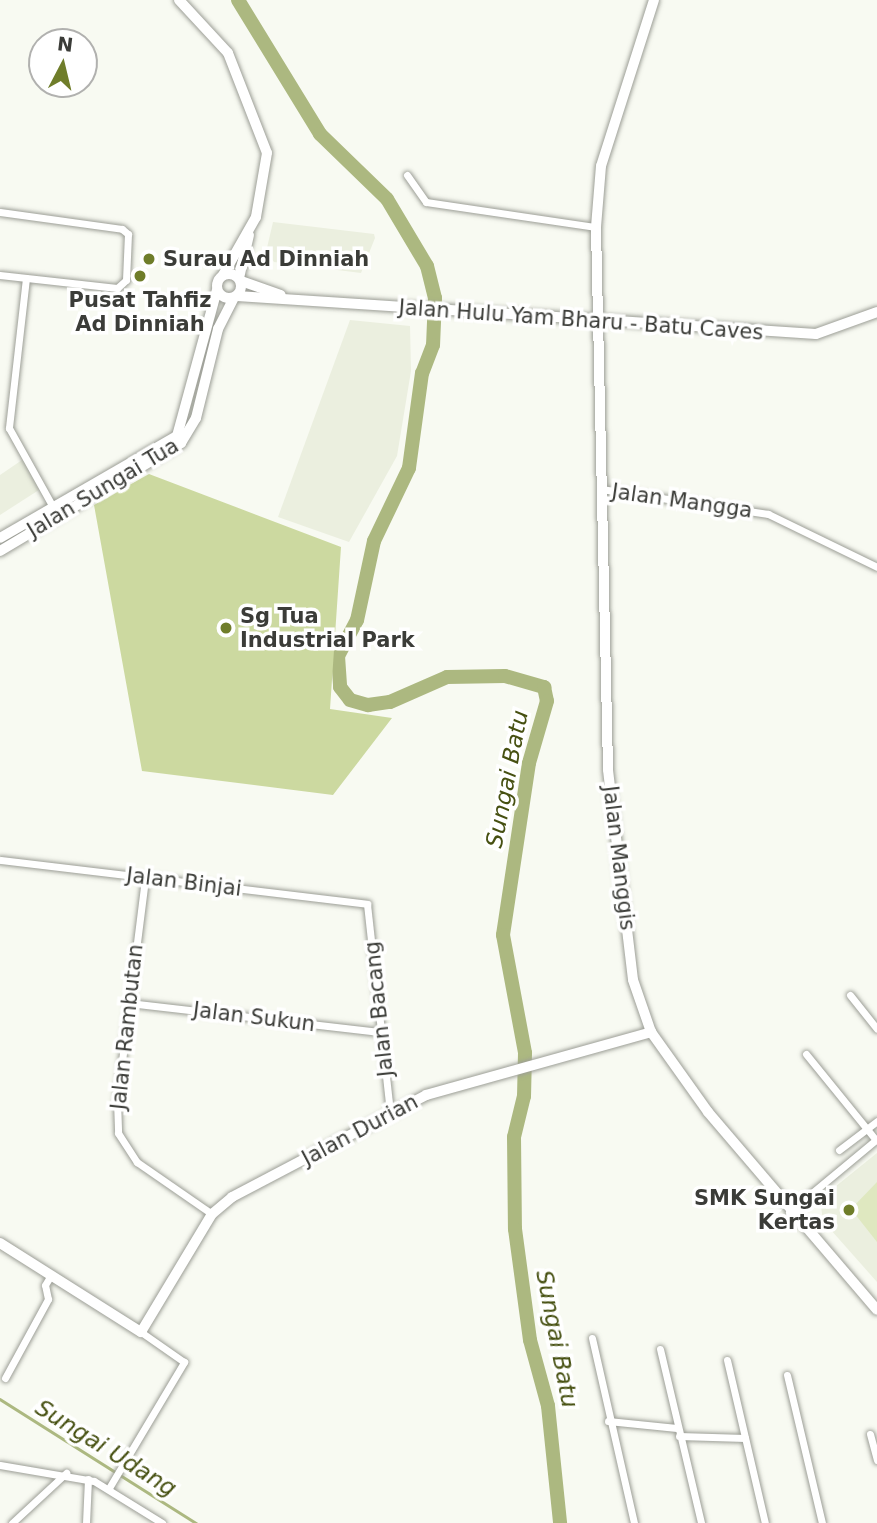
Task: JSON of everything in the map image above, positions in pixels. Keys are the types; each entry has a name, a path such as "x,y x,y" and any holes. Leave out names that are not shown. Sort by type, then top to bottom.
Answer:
{"main road":[{"name":"Jalan Hulu Yam Bharu - Batu Caves","path":"223,275 282,295"},
{"name":"Jalan Sungai Tua","path":"0,551 59,508 177,436 223,275"},
{"name":"Jalan Sungai Tua","path":"0,538 174,449 190,432 218,329 236,297 240,280"},
{"path":"217,290 236,297"},
{"name":"Jalan Hulu Yam Bharu - Batu Caves","path":"236,297 282,295 411,310 816,334 877,312"}],"street":[{"path":"179,0 228,53 264,139 266,175 250,228 240,280"},
{"name":"Jalan Manggis","path":"654,0 601,166 596,227 608,770 633,981 651,1032 789,1213 877,1310"},
{"path":"407,175 426,202 596,227"},
{"path":"0,212 122,229 128,234 125,280 117,288 0,275"},
{"path":"223,275 250,228"},
{"path":"26,278 9,428 59,508"},
{"name":"Jalan Mangga","path":"601,489 741,506 791,522 877,567"},
{"name":"Jalan Binjai","path":"0,860 368,904"},
{"name":"Jalan Rambutan","path":"145,879 117,1100 120,1141 137,1162 212,1214"},
{"name":"Jalan Bacang","path":"368,904 390,1114"},
{"path":"850,995 877,1029"},
{"name":"Jalan Sukun","path":"128,1003 380,1032"},
{"name":"Jalan Durian","path":"141,1332 212,1214 232,1198 426,1095 651,1032"},
{"path":"789,1213 877,1140 806,1054"},
{"path":"839,1150 877,1121"},
{"path":"0,1243 184,1362 109,1488"},
{"path":"5,1378 48,1299 44,1285 51,1275"},
{"path":"592,1338 608,1420 635,1523"},
{"path":"660,1349 701,1523"},
{"path":"727,1360 765,1523"},
{"path":"787,1375 822,1523"},
{"path":"608,1420 678,1432 745,1438"},
{"path":"870,1434 877,1460"},
{"path":"0,1465 66,1473 88,1479 109,1488 162,1523"},
{"path":"12,1523 66,1473"},
{"path":"86,1523 88,1479"}],"shaded area":[{"path":"273,222 374,234 375,238 361,273 274,262 266,252"},
{"path":"350,320 410,326 411,371 397,456 349,542 278,517"},
{"path":"25,458 42,488 0,515 0,475"},
{"name":"SMK Sungai Kertas","path":"877,1153 877,1282 823,1221 820,1199"}],"green space":[{"path":"877,1182 877,1242 851,1209"}],"building":[{"name":"Sg Tua Industrial Park","path":"149,474 341,547 330,709 392,718 333,795 142,771 94,505"}],"waterway":[{"name":"Sungai Batu","path":"238,0 320,134 387,199 427,266 435,298 433,345 422,373 409,468 374,541 357,620 338,656 340,687 350,700 368,705 390,702 447,677 505,676 544,687 547,701 529,763 503,935 525,1053 524,1096 514,1137 515,1229 530,1340 548,1406 560,1523"},
{"name":"Sungai Udang","path":"0,1399 196,1523"}],"place":[{"name":"Surau Ad Dinniah","path":"149,259"},
{"name":"Pusat Tahfiz Ad Dinniah","path":"140,276"},
{"name":"Sg Tua Industrial Park","path":"226,628"},
{"name":"SMK Sungai Kertas","path":"849,1210"}]}
